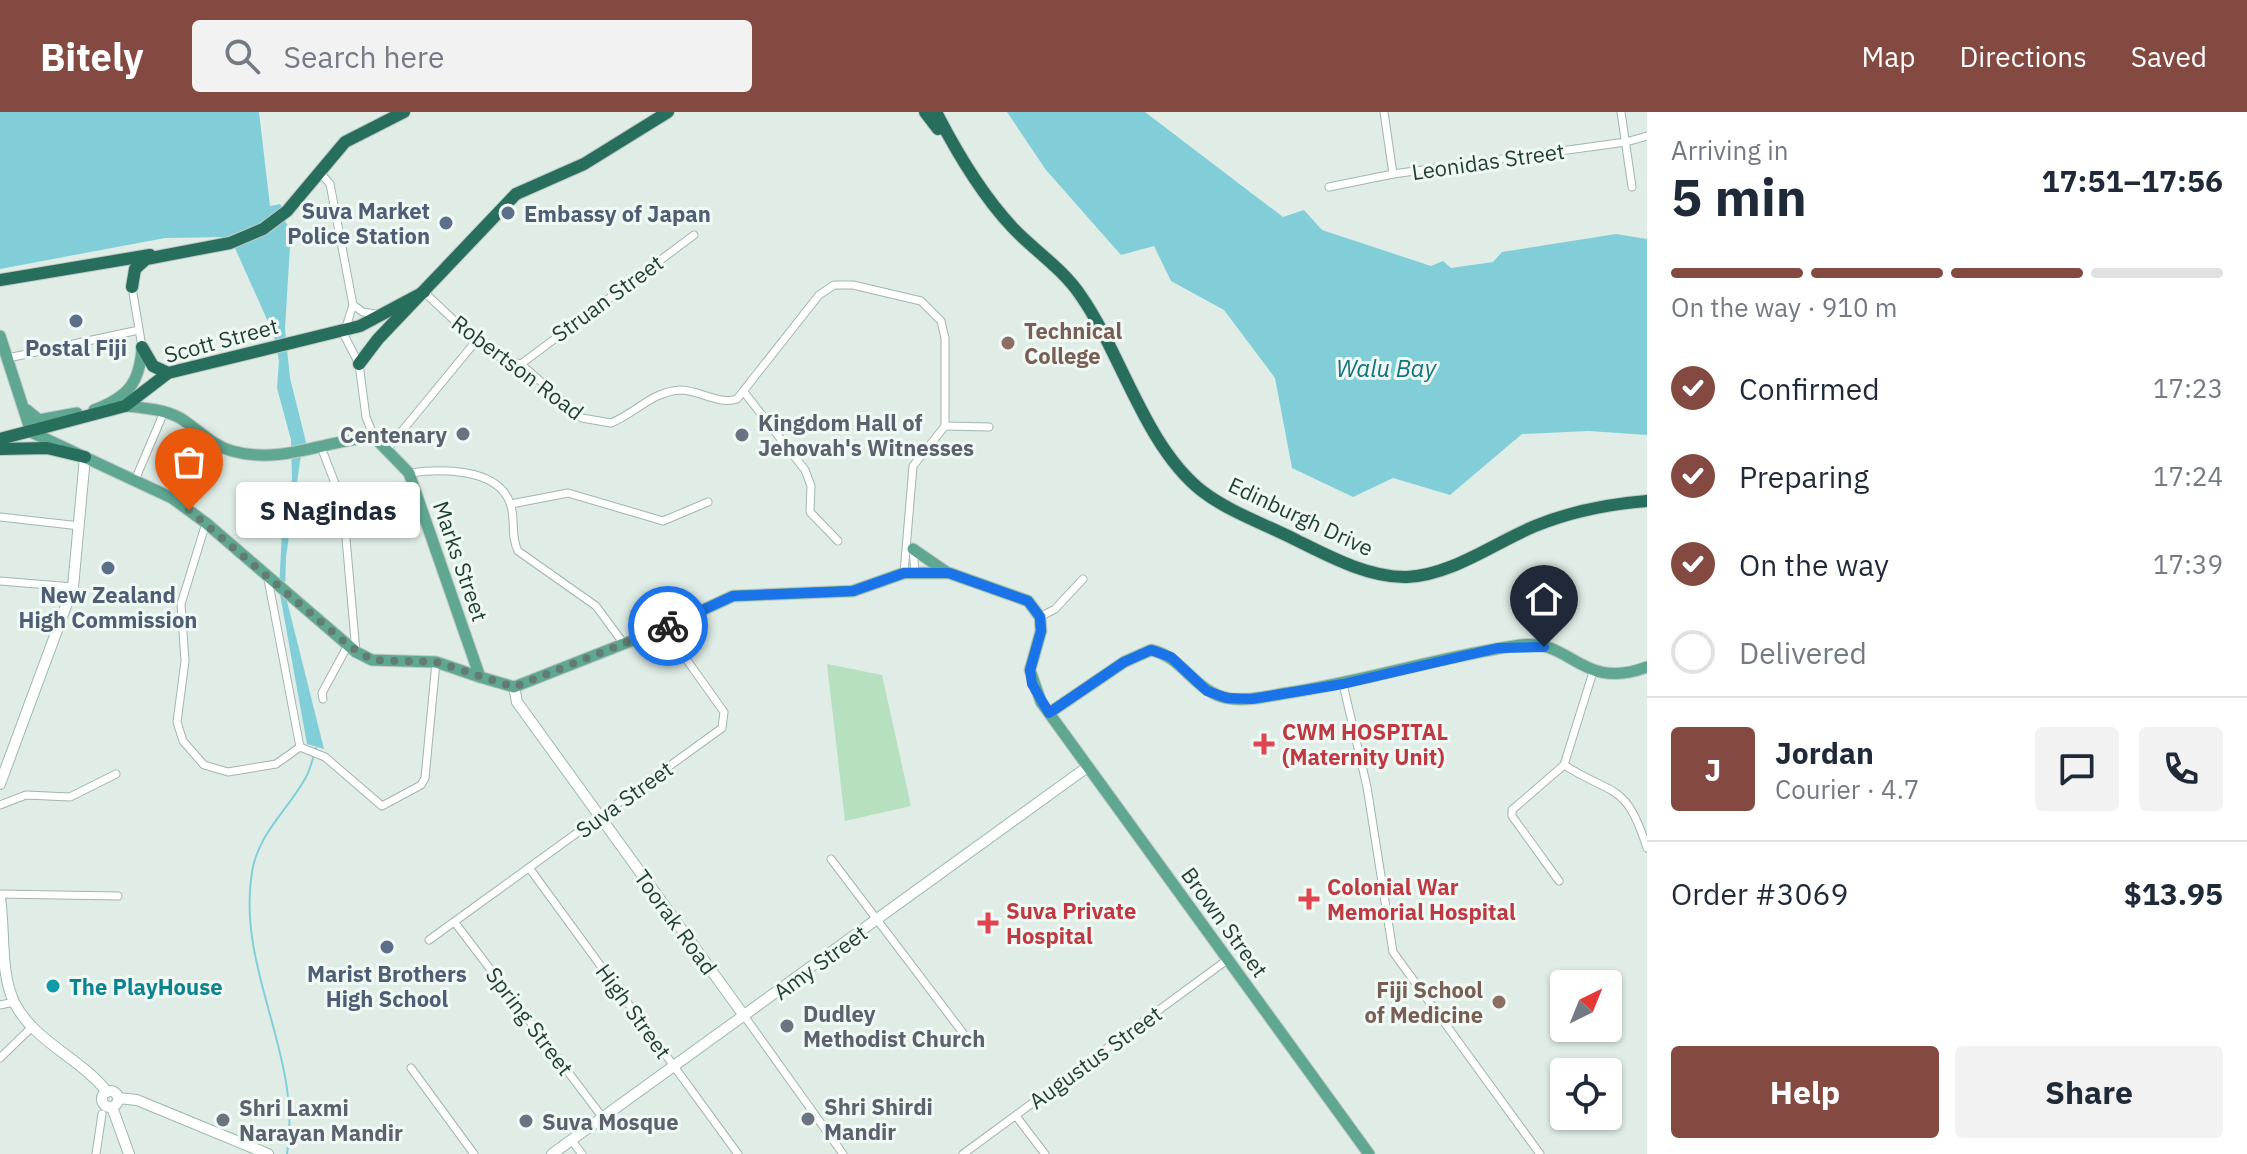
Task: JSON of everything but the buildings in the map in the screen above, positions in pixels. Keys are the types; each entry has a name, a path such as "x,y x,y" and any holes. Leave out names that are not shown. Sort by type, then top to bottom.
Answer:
{"highway":[{"path":"0,280 109,260 230,243 263,229 287,211 320,178 345,142 404,112"},
{"path":"359,364 516,194 594,158 668,112"},
{"path":"925,112 957,153"},
{"name":"Edinburgh Drive","path":"936,112 957,153 1012,227 1082,297 1177,467 1203,492 1228,506 1319,551 1377,574 1402,577 1423,576 1535,526 1587,508 1647,501"},
{"name":"Edinburgh Drive","path":"947,115 957,153"},
{"path":"132,287 139,263 161,254"},
{"path":"109,260 123,269 132,287"},
{"name":"Scott Street","path":"0,439 125,406 168,373 344,330 384,316 424,292"},
{"path":"142,347 153,366 168,373"},
{"path":"0,449 33,447 85,457"}],"main road":[{"path":"0,336 31,432 172,498 206,523 352,649 372,660 436,662 514,687 664,628 733,596 853,591 909,573 949,573"},
{"path":"22,403 39,420 104,406 138,378 142,347"},
{"path":"125,406 164,412 231,451 288,455 374,437"},
{"name":"Marks Street","path":"374,437 409,473 480,677"},
{"path":"0,784 73,587 85,457"},
{"path":"913,549 949,573 1028,601 1040,617"},
{"name":"Brown Street","path":"1040,617 1041,631 1030,670 1032,684 1049,713 1369,1154"},
{"path":"1049,713 1124,662 1151,650 1171,657 1207,691 1227,698 1251,699 1343,684 1525,644 1564,655 1593,672 1630,673 1647,667"},
{"name":"Toorak Road","path":"514,687 517,702 745,1017"},
{"name":"Amy Street","path":"552,1154 1086,768"},
{"path":"0,896 8,978 14,1002 33,1026 107,1092 103,1101 137,1100 268,1154"},
{"path":"115,1102 126,1153"}],"street":[{"path":"1384,112 1393,174"},
{"path":"1621,112 1632,187"},
{"name":"Leonidas Street","path":"1329,187 1393,174 1626,142 1647,136"},
{"path":"320,178 330,184 353,305 344,330 359,364 366,417 374,437"},
{"name":"Struan Street","path":"521,364 694,235"},
{"path":"838,541 810,512 811,486 805,470 744,392 819,295 834,285 853,285 921,301 941,321 945,338 945,426 913,466 909,573"},
{"path":"132,287 142,347"},
{"name":"Robertson Road","path":"424,292 476,341 503,359 521,364 582,418 611,423 625,417 652,397 668,392 684,390 730,401 744,392"},
{"path":"353,305 363,312 384,316"},
{"path":"8,358 139,330"},
{"path":"388,448 476,341"},
{"path":"135,480 164,412"},
{"path":"945,426 989,427"},
{"path":"317,448 343,504 352,649 322,693 323,699"},
{"path":"409,473 477,475 493,481 511,504 513,541 518,551 596,606 624,644"},
{"path":"511,504 568,493 621,506 663,521 708,502"},
{"path":"0,517 80,526"},
{"path":"206,523 181,604 185,661 177,722 183,741 204,765 228,772 276,764 300,747"},
{"path":"199,546 217,533"},
{"path":"909,536 913,549 909,573"},
{"path":"268,579 300,747 325,757 382,806 421,785 425,778 436,662"},
{"path":"1040,617 1055,609 1083,579"},
{"path":"0,581 73,587"},
{"name":"Suva Street","path":"429,940 456,924 722,728 724,712 664,628"},
{"path":"1559,881 1512,816 1515,804 1564,765 1593,672"},
{"path":"1343,684 1367,787 1393,952 1540,1154"},
{"path":"1564,765 1610,787 1627,799 1647,848"},
{"path":"0,805 14,797 26,795 70,797 116,774"},
{"path":"831,859 963,1033"},
{"name":"High Street","path":"530,869 738,1154"},
{"path":"0,896 118,896"},
{"name":"Spring Street","path":"456,924 603,1118"},
{"name":"Augustus Street","path":"963,1154 1227,960"},
{"path":"0,1005 14,1002"},
{"name":"Toorak Road","path":"745,1017 843,1154"},
{"path":"0,1058 33,1026"},
{"path":"411,1068 474,1154"},
{"path":"96,1154 102,1114"},
{"path":"1016,1116 1045,1154"},
{"path":"572,1141 582,1154"}],"green space":[{"path":"827,664 882,675 911,806 845,821"}],"water":[{"path":"0,112 259,112 270,206 280,204 289,216 285,221 291,230 285,329 290,378 306,442 301,455 286,557 285,593 324,749 307,744 279,589 282,532 292,480 291,440 277,388 279,361 274,335 230,237 165,238 0,269"},
{"name":"Walu Bay","path":"1007,112 1145,112 1283,217 1304,210 1322,230 1431,266 1443,261 1451,268 1493,262 1502,252 1616,234 1647,239 1647,435 1589,431 1522,434 1450,495 1393,478 1353,497 1292,468 1275,378 1224,310 1171,281 1154,246 1121,255 1046,170"}],"waterway":[{"path":"287,1154 289,1118 286,1082 253,944 250,908 252,872 267,833 306,777 316,748"}],"way so far":[{"path":"189,510 279,589 356,652 372,660 436,662 514,687 569,668 668,626"}],"place":[{"name":"Embassy of Japan","path":"508,213"},
{"name":"Suva Market Police Station","path":"446,223"},
{"name":"Postal Fiji","path":"76,321"},
{"name":"Technical College","path":"1008,343"},
{"name":"Centenary","path":"463,434"},
{"name":"Kingdom Hall of Jehovah's Witnesses","path":"742,435"},
{"name":"S Nagindas","path":"189,510"},
{"name":"New Zealand High Commission","path":"108,568"},
{"name":"CWM HOSPITAL (Maternity Unit)","path":"1264,744"},
{"name":"Colonial War Memorial Hospital","path":"1309,899"},
{"name":"Suva Private Hospital","path":"988,923"},
{"name":"Marist Brothers High School","path":"387,947"},
{"name":"The PlayHouse","path":"53,986"},
{"name":"Fiji School of Medicine","path":"1499,1002"},
{"name":"Dudley Methodist Church","path":"787,1026"},
{"name":"Shri Shirdi Mandir","path":"808,1119"},
{"name":"Shri Laxmi Narayan Mandir","path":"223,1120"},
{"name":"Suva Mosque","path":"526,1121"}],"route":[{"path":"668,626 699,609 733,596 853,591 904,573 949,573 1005,590 1028,601 1040,617 1041,631 1030,670 1032,684 1049,713 1124,662 1151,650 1171,657 1207,691 1227,698 1251,699 1343,684 1498,648 1525,644 1544,647"}]}
